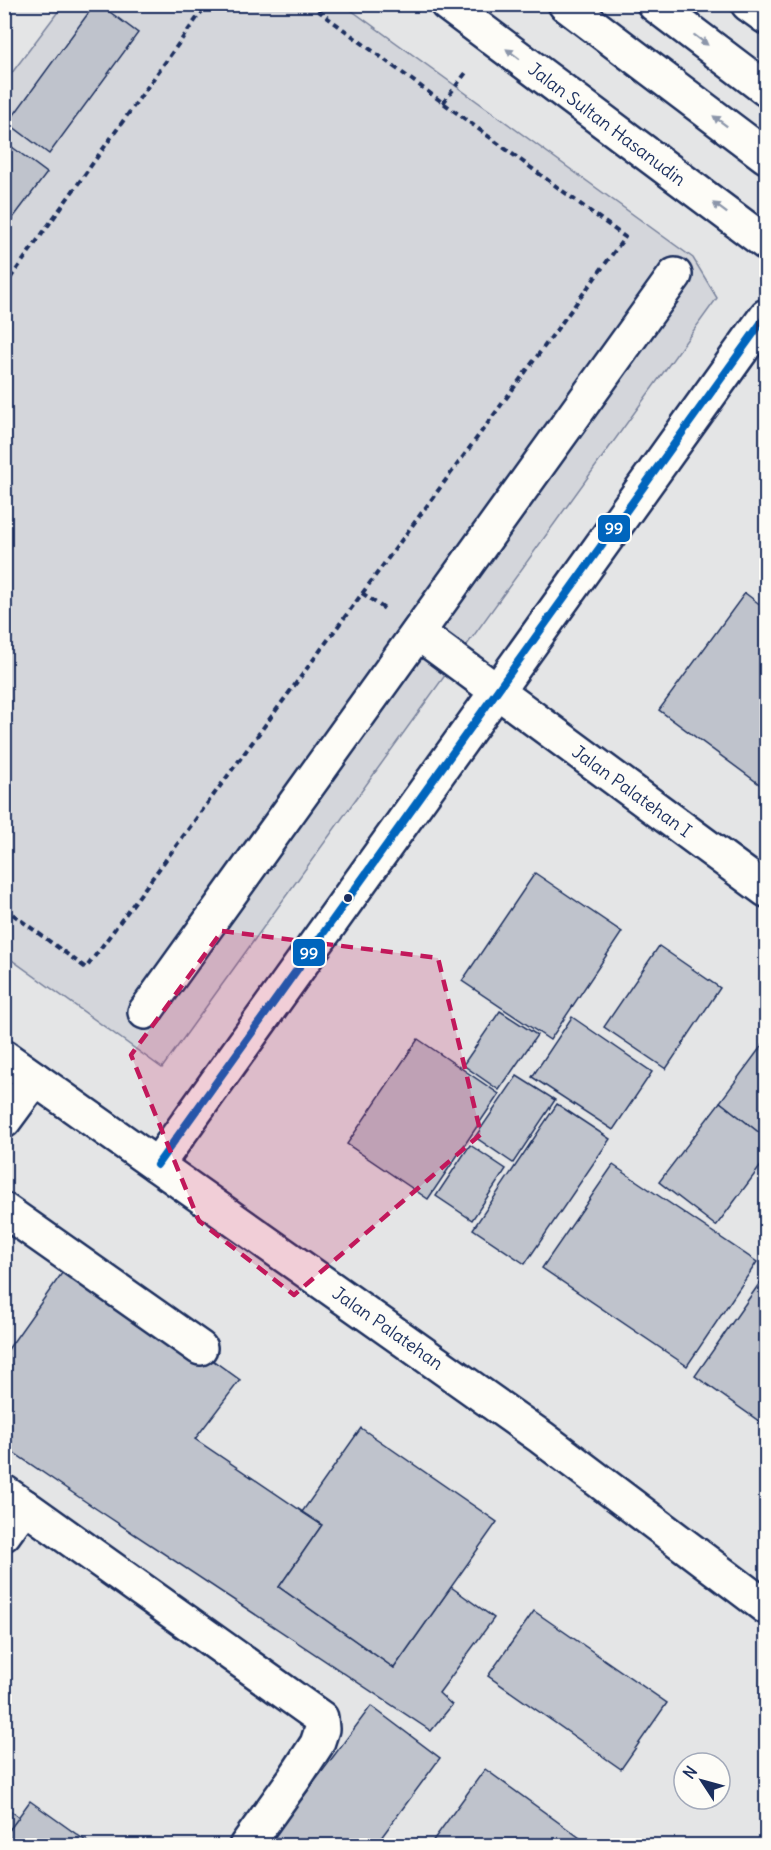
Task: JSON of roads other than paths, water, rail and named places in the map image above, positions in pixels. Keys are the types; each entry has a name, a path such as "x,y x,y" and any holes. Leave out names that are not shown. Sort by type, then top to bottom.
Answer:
{"street":[{"name":"Jalan Sultan Hasanudin","path":"447,4 766,243"},
{"path":"565,4 766,156"},
{"path":"654,4 766,89"},
{"path":"748,4 766,17"},
{"path":"145,1012 675,275"},
{"path":"157,1165 766,316"},
{"name":"Jalan Palatehan I","path":"418,633 766,890"},
{"name":"Jalan Palatehan","path":"4,1057 541,1437 766,1607"},
{"path":"4,1121 35,1079"},
{"path":"4,1210 200,1348"},
{"path":"4,1534 14,1499 321,1718 322,1729 317,1744 246,1845"}]}
